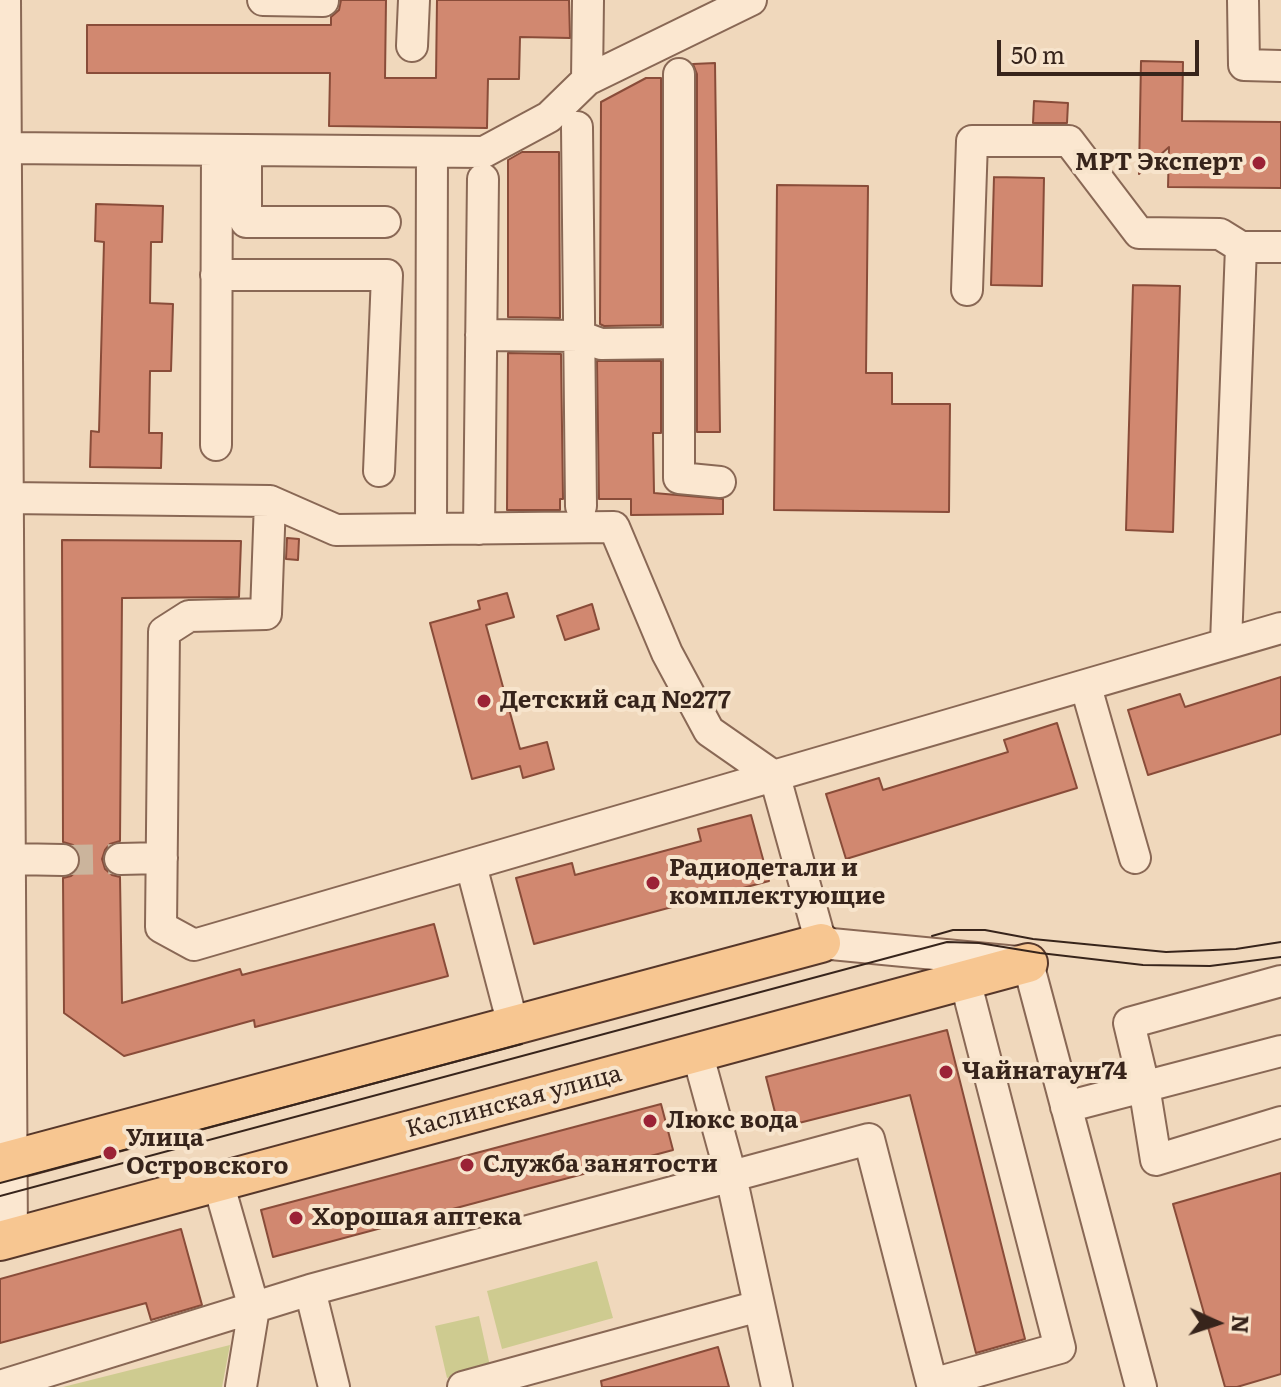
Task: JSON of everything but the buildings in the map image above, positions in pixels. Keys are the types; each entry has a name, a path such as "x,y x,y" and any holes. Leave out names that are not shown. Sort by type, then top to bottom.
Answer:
{"main road":[{"path":"6,1162 821,943"},
{"name":"Каслинская улица","path":"6,1240 1028,963"}],"street":[{"path":"5,0 3,226 7,498 4,673 5,805 11,859 5,945 6,1240"},
{"path":"263,0 323,1"},
{"path":"412,46 414,0"},
{"path":"587,80 588,0"},
{"path":"5,148 484,152 549,117 587,80 751,0"},
{"path":"1243,0 1244,65 1281,66"},
{"path":"679,74 679,478 720,482"},
{"path":"577,127 581,506"},
{"path":"967,290 972,141 1069,141 1139,233 1220,234 1241,247 1281,247"},
{"path":"231,150 246,222 385,222"},
{"path":"216,445 216,275 231,150"},
{"path":"431,529 432,152"},
{"path":"479,529 483,179"},
{"path":"1226,643 1241,247"},
{"path":"216,275 387,275 379,471"},
{"path":"481,335 579,336 601,344 679,343"},
{"path":"7,498 270,501 336,530 614,527 667,653 709,731 775,777 821,943 1028,963 1141,1387"},
{"path":"270,501 266,614 189,616 164,632 161,927 194,945 1281,628"},
{"path":"1086,687 1135,858"},
{"path":"120,859 162,858"},
{"path":"11,859 63,860"},
{"path":"471,865 513,1025"},
{"path":"0,1386 310,1290 869,1139 932,1384 1060,1348 965,980"},
{"path":"1281,981 1129,1023 1144,1086 1156,1160 1281,1122"},
{"path":"1066,1107 1281,1051"},
{"path":"697,1052 731,1176 777,1387"},
{"path":"218,1182 254,1308 241,1387"},
{"path":"310,1290 334,1387"},
{"path":"463,1387 759,1306"}],"shaded area":[{"path":"597,1261 613,1318 502,1349 487,1291"},
{"path":"479,1316 490,1366 447,1378 435,1326"},
{"path":"230,1345 222,1387 63,1387"}],"tunnel":[{"path":"63,860 120,859"}],"tram line":[{"path":"932,936 953,930 985,930 1033,939 1166,952 1236,949 1281,942"},
{"path":"0,1196 947,942 979,943 1143,965 1210,966 1281,957"},
{"path":"0,1183 522,1044"}],"place":[{"name":"МРТ Эксперт","path":"1259,163"},
{"name":"Детский сад №277","path":"484,701"},
{"name":"Радиодетали и комплектующие","path":"653,883"},
{"name":"Чайнатаун74","path":"946,1072"},
{"name":"Люкс вода","path":"650,1121"},
{"name":"Улица Островского","path":"110,1153"},
{"name":"Служба занятости","path":"467,1165"},
{"name":"Хорошая аптека","path":"296,1218"}]}
